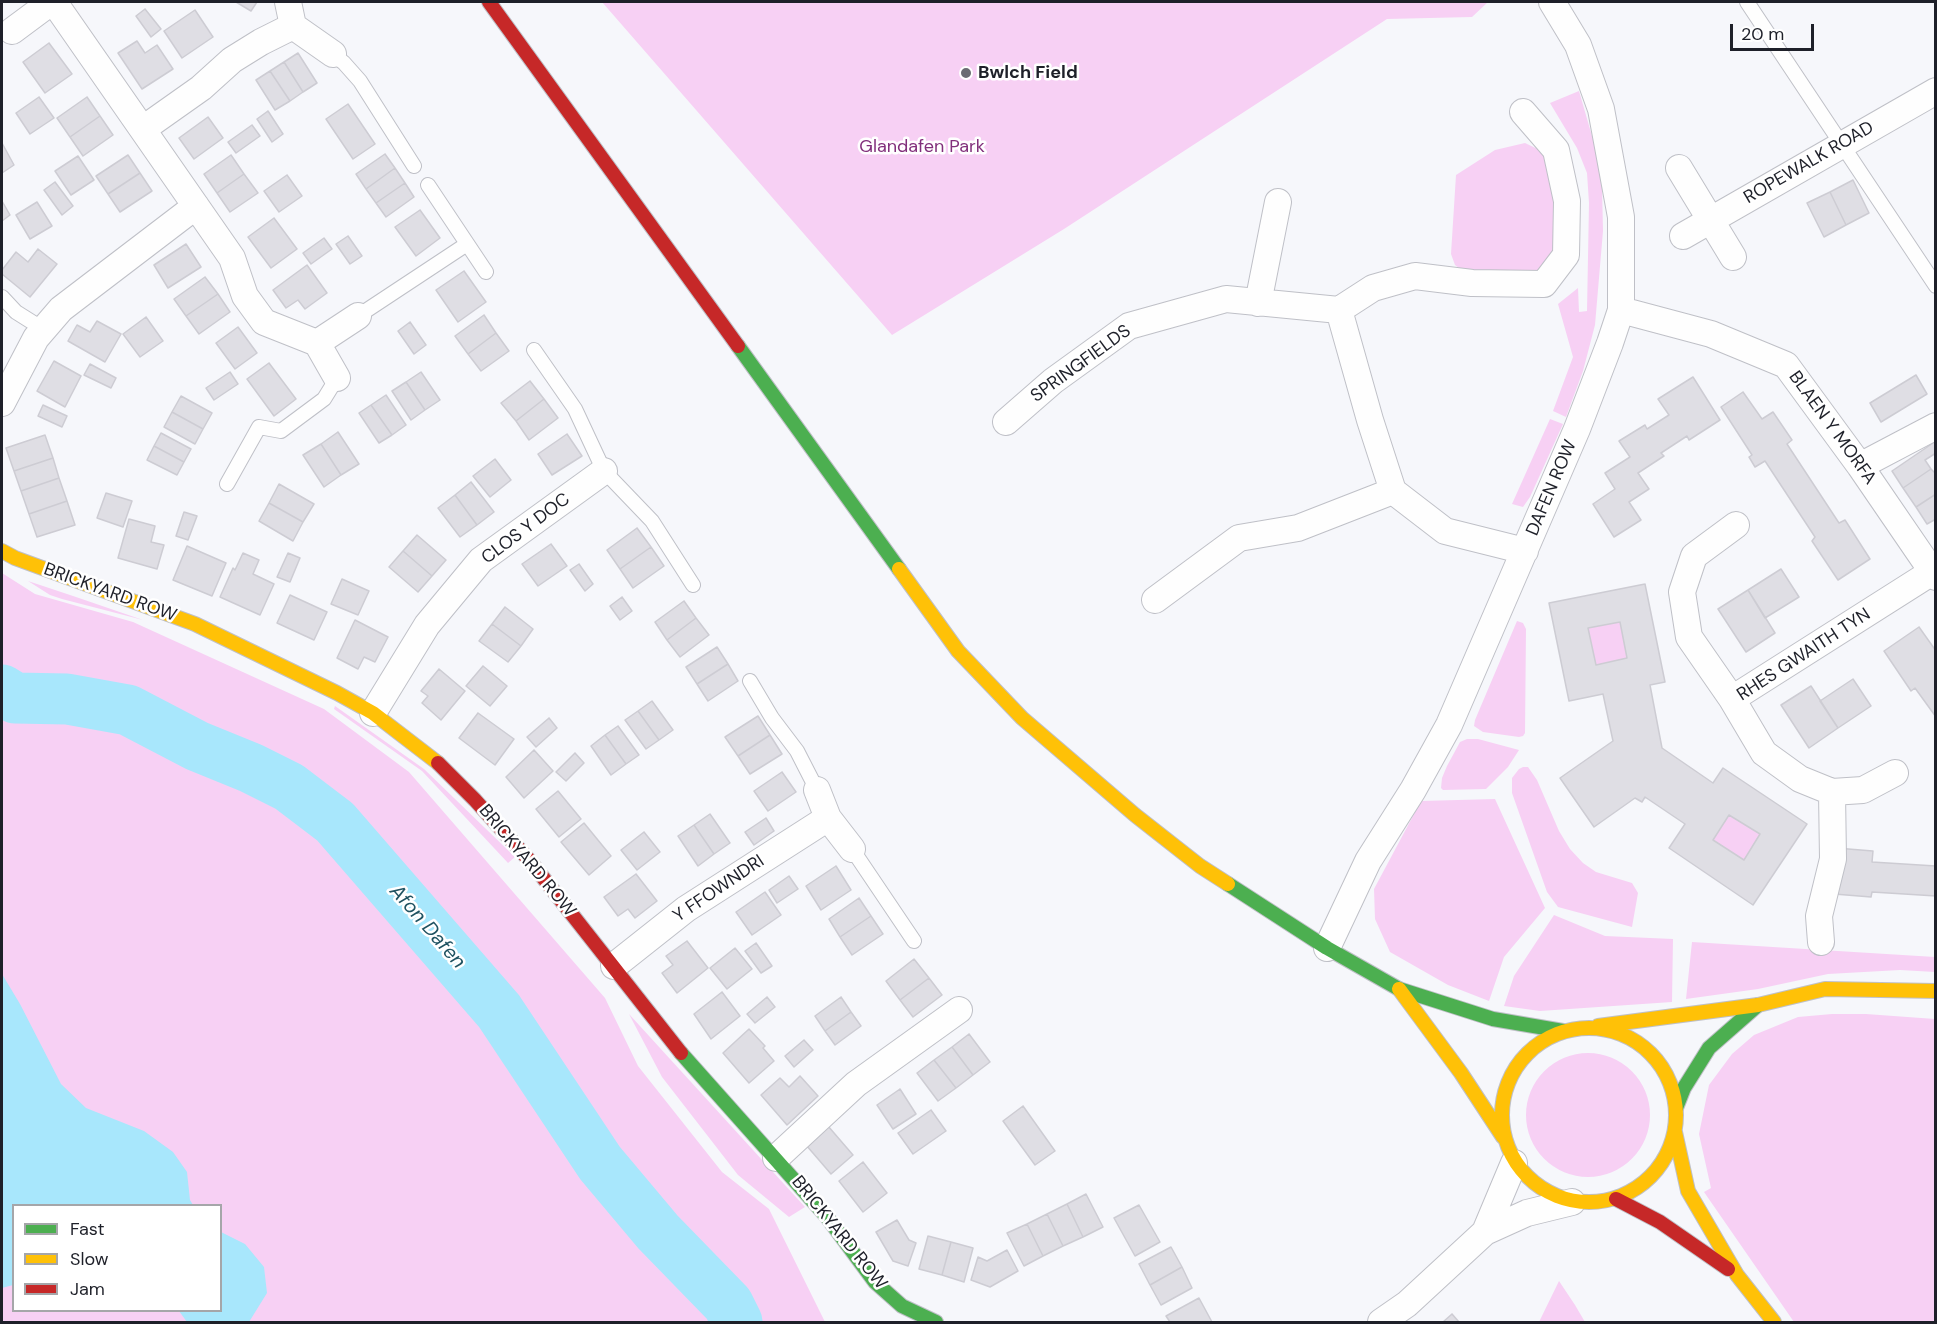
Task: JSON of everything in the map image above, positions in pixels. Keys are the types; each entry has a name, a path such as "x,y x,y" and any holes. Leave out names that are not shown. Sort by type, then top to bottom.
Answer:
{"main road":[{"path":"489,2 958,651 1022,718 1135,815 1200,866 1327,948 1399,989 1493,1019 1563,1031"},
{"name":"BRICKYARD ROW","path":"2,551 15,558 195,624 337,693 373,713 440,765 530,861 672,1042 827,1217 875,1282 902,1306 936,1323"},
{"path":"1399,989 1461,1073 1503,1138 1514,1163 1532,1183 1551,1195 1572,1202 1594,1203 1616,1199 1636,1190 1653,1176 1667,1156 1675,1132"},
{"path":"1503,1138 1500,1111 1506,1084 1520,1060 1539,1042 1563,1031 1758,1005 1825,990 1935,991"},
{"path":"1676,1108 1684,1088 1708,1048 1758,1005"},
{"path":"1590,1027 1616,1032 1640,1044 1659,1062 1671,1084 1676,1108 1675,1132 1688,1191 1737,1275 1774,1323"},
{"path":"1616,1199 1660,1222 1737,1275"}],"street":[{"path":"12,31 52,2 232,258 244,296 264,322 317,343 337,378"},
{"name":"DAFEN ROW","path":"1327,948 1368,861 1413,790 1449,725 1577,429 1621,310 1621,217 1602,109 1578,45 1552,2"},
{"path":"143,129 201,88 232,60 261,42 290,14 333,54"},
{"name":"ROPEWALK ROAD","path":"1683,236 1935,91"},
{"path":"1522,112 1556,150 1567,201 1566,255 1544,284 1472,282 1414,276 1374,288 1339,310 1393,491 1445,531 1525,551"},
{"path":"1679,168 1733,257"},
{"path":"1258,303 1278,202"},
{"path":"2,403 31,346 61,309 196,206"},
{"name":"SPRINGFIELDS","path":"1006,422 1053,381 1129,326 1226,299 1339,310"},
{"name":"BLAEN Y MORFA","path":"1621,310 1711,334 1786,365 1860,466 1934,574"},
{"path":"317,343 358,315"},
{"path":"1860,466 1935,426"},
{"name":"CLOS Y DOC","path":"373,713 427,625 481,560 604,471"},
{"path":"1155,600 1239,538 1298,528 1393,491"},
{"path":"1732,699 1689,638 1682,592 1694,556 1736,525"},
{"name":"RHES GWAITH TYN","path":"1895,773 1863,790 1832,792 1800,779 1764,753 1732,699 1934,574"},
{"path":"817,790 828,818 852,849"},
{"path":"1821,942 1819,916 1833,860 1832,792"},
{"name":"Y FFOWNDRI","path":"614,966 686,909 828,818"},
{"path":"776,1158 856,1084 959,1010"},
{"path":"1485,1232 1514,1163"},
{"path":"1381,1323 1407,1304 1485,1232 1527,1213 1572,1202"}],"lane":[{"path":"1747,2 1935,286"},
{"path":"333,54 360,81 414,166"},
{"path":"428,185 486,272"},
{"path":"358,315 467,244"},
{"path":"1923,267 1935,259"},
{"path":"2,297 16,312 43,329"},
{"path":"534,350 575,409 604,471 652,521 693,585"},
{"path":"227,484 259,427 281,431 324,399 337,378"},
{"path":"750,681 772,718 797,751 817,790"},
{"path":"852,849 914,941"}],"green space":[{"name":"Glandafen Park","path":"602,2 1488,2 1472,17 1387,19 1064,229 892,335"},
{"path":"1579,91 1594,143 1602,186 1603,231 1595,325 1583,371 1566,417 1553,411 1573,357 1558,304 1578,288 1579,312 1587,311 1589,203 1587,173 1577,148 1550,103"},
{"path":"1525,143 1546,153 1558,202 1556,258 1546,272 1463,271 1455,265 1451,254 1456,175 1495,150"},
{"path":"1550,419 1563,424 1530,497 1523,507 1512,504"},
{"path":"2,573 35,594 133,622 324,709 409,772 605,998 638,1066 722,1172 769,1209 825,1322 2,1322"},
{"path":"28,581 143,620 50,595"},
{"path":"1517,621 1523,623 1526,629 1525,733 1519,737 1483,732 1474,726 1475,720"},
{"path":"1620,622 1627,658 1596,665 1588,628"},
{"path":"335,706 424,769 515,857 508,863 422,771 334,709"},
{"path":"1467,739 1478,739 1519,750 1508,767 1486,789 1443,790 1441,788 1442,778 1447,766 1460,742"},
{"path":"1523,767 1528,767 1537,780 1559,831 1570,849 1583,863 1596,872 1632,883 1638,893 1632,927 1558,907 1547,892 1512,793 1512,778"},
{"path":"1495,799 1545,908 1504,957 1489,1001 1448,985 1390,952 1375,919 1374,889 1421,801"},
{"path":"1729,815 1760,834 1744,860 1713,840"},
{"path":"1554,915 1605,936 1673,939 1672,1002 1540,1011 1504,1006 1514,976"},
{"path":"1692,942 1935,957 1935,972 1900,970 1828,974 1758,989 1686,999"},
{"path":"629,1014 805,1207 789,1217 738,1175 662,1077"},
{"path":"1832,1014 1935,1019 1935,1322 1794,1322 1704,1192 1711,1188 1699,1134 1709,1085 1732,1054 1754,1035 1798,1017"},
{"path":"1588,1053 1612,1057 1632,1071 1646,1091 1650,1115 1646,1139 1632,1159 1612,1173 1588,1177 1564,1173 1544,1159 1530,1139 1526,1115 1530,1091 1544,1071 1564,1057"},
{"path":"1559,1281 1575,1305 1585,1322 1539,1322"}],"water":[{"path":"2,974 61,1084 86,1108 144,1131 173,1152 187,1172 192,1204 12,1204 12,1285 2,1288"},
{"path":"222,1232 245,1244 264,1267 267,1293 249,1322 187,1322 180,1312 222,1312"}],"building":[{"path":"236,2 257,2 251,11"},
{"path":"145,9 161,29 151,37 136,16"},
{"path":"195,10 213,37 182,58 164,31"},
{"path":"137,41 145,53 157,45 173,69 142,89 118,53"},
{"path":"49,43 72,74 45,93 23,62"},
{"path":"298,53 317,83 303,92 284,62"},
{"path":"284,62 303,92 290,101 270,71"},
{"path":"270,71 290,101 275,110 256,80"},
{"path":"39,97 54,118 30,134 16,113"},
{"path":"87,97 100,116 70,137 57,118"},
{"path":"348,104 375,144 353,159 326,119"},
{"path":"268,111 283,134 272,142 257,119"},
{"path":"100,116 113,135 83,156 70,137"},
{"path":"208,117 223,138 194,159 179,138"},
{"path":"252,125 260,136 236,153 228,142"},
{"path":"2,143 14,165 2,173"},
{"path":"385,154 395,168 366,189 356,174"},
{"path":"128,155 140,173 108,194 96,176"},
{"path":"231,155 244,174 217,193 204,174"},
{"path":"78,156 94,180 71,195 55,171"},
{"path":"395,168 405,183 376,203 366,189"},
{"path":"140,173 152,191 120,212 108,194"},
{"path":"244,174 258,193 230,212 217,193"},
{"path":"287,175 302,196 279,212 264,191"},
{"path":"1853,180 1869,213 1846,225 1830,192"},
{"path":"55,182 73,206 62,215 44,190"},
{"path":"405,183 414,197 386,217 376,203"},
{"path":"1830,192 1846,225 1824,237 1807,203"},
{"path":"2,201 10,215 2,221"},
{"path":"37,202 52,226 30,239 16,215"},
{"path":"420,210 440,238 416,256 395,227"},
{"path":"274,218 297,249 271,268 248,237"},
{"path":"348,236 362,256 350,264 336,244"},
{"path":"324,238 332,249 311,264 303,253"},
{"path":"186,244 201,267 168,288 154,265"},
{"path":"38,249 57,264 30,297 2,274 2,270 16,252 28,262"},
{"path":"307,265 327,293 305,309 298,300 286,308 273,290"},
{"path":"464,271 486,302 458,322 436,290"},
{"path":"205,277 218,294 186,316 174,299"},
{"path":"218,294 230,312 199,334 186,316"},
{"path":"484,315 496,333 468,354 455,336"},
{"path":"146,317 163,341 140,357 123,334"},
{"path":"97,321 121,334 105,362 68,341 77,325 90,332"},
{"path":"410,322 426,345 414,354 398,331"},
{"path":"238,327 257,353 235,369 216,343"},
{"path":"496,333 509,351 481,371 468,354"},
{"path":"54,361 81,376 65,407 37,391"},
{"path":"269,363 296,399 274,416 247,379"},
{"path":"90,364 116,378 111,388 84,375"},
{"path":"230,372 238,384 214,400 206,388"},
{"path":"421,372 440,400 425,410 406,382"},
{"path":"1916,375 1927,394 1881,422 1870,403"},
{"path":"1693,377 1720,420 1689,440 1687,436 1661,453 1664,456 1638,473 1649,489 1629,502 1641,520 1614,537 1593,504 1615,489 1605,473 1630,457 1619,441 1645,425 1647,429 1669,415 1658,399"},
{"path":"530,381 544,399 516,421 501,403"},
{"path":"406,382 425,410 411,420 392,391"},
{"path":"1743,392 1762,419 1773,412 1792,440 1787,444 1839,523 1845,520 1870,559 1838,580 1812,541 1815,537 1765,461 1755,467 1749,457 1752,455 1721,407"},
{"path":"386,395 406,425 392,435 371,405"},
{"path":"181,396 212,413 203,429 172,412"},
{"path":"544,399 558,418 529,440 516,421"},
{"path":"43,405 67,416 62,427 38,416"},
{"path":"371,405 392,435 379,443 359,413"},
{"path":"172,412 203,429 195,444 164,427"},
{"path":"338,432 359,464 341,475 321,444"},
{"path":"161,433 191,449 184,462 154,446"},
{"path":"567,434 582,456 552,475 538,454"},
{"path":"45,435 53,458 14,471 6,448"},
{"path":"1936,441 1936,453 1925,460 1931,469 1903,488 1892,471"},
{"path":"321,444 341,475 324,487 303,455"},
{"path":"154,446 184,462 177,475 147,460"},
{"path":"53,458 59,478 21,491 14,471"},
{"path":"495,459 511,480 490,497 473,476"},
{"path":"1931,469 1936,474 1936,494 1916,507 1903,488"},
{"path":"59,478 67,501 29,514 21,491"},
{"path":"471,482 494,512 477,525 455,495"},
{"path":"279,484 314,504 303,522 269,503"},
{"path":"106,493 132,501 123,527 97,518"},
{"path":"1936,494 1936,519 1927,524 1916,507"},
{"path":"455,495 477,525 460,537 438,508"},
{"path":"67,501 75,525 37,537 29,514"},
{"path":"269,503 303,522 293,541 259,521"},
{"path":"184,512 197,516 188,540 176,536"},
{"path":"129,519 155,526 151,542 164,545 157,569 118,558"},
{"path":"637,528 651,547 620,569 607,550"},
{"path":"417,535 446,560 432,576 403,551"},
{"path":"551,544 567,566 538,586 522,564"},
{"path":"187,546 226,563 212,596 173,580"},
{"path":"651,547 664,566 633,588 620,569"},
{"path":"403,551 432,576 418,592 389,567"},
{"path":"243,553 259,560 253,574 274,584 260,615 220,597 233,568 235,570"},
{"path":"288,553 300,558 290,582 277,577"},
{"path":"579,564 593,584 585,591 570,570"},
{"path":"1781,569 1799,597 1765,618 1748,590"},
{"path":"342,579 369,591 358,615 331,604"},
{"path":"1645,584 1665,682 1650,685 1662,748 1713,783 1723,768 1807,824 1753,905 1669,848 1685,824 1645,797 1642,802 1635,798 1594,827 1560,778 1613,741 1603,694 1569,701 1549,603","holes":["1620,622 1627,658 1596,665 1588,628","1729,815 1760,834 1744,860 1713,840"]},
{"path":"1748,590 1775,633 1746,652 1718,609"},
{"path":"290,595 327,612 314,640 277,623"},
{"path":"622,597 632,611 620,620 610,606"},
{"path":"684,601 696,618 667,640 655,622"},
{"path":"505,607 533,629 521,646 492,624"},
{"path":"696,618 709,635 680,657 667,640"},
{"path":"355,620 388,637 375,662 364,657 358,669 337,658"},
{"path":"492,624 521,646 508,662 479,641"},
{"path":"1919,627 1936,651 1936,717 1915,688 1911,691 1884,651"},
{"path":"717,647 728,664 697,684 686,667"},
{"path":"728,664 738,681 708,701 697,684"},
{"path":"483,666 507,686 490,706 466,686"},
{"path":"439,669 465,691 441,720 422,703 428,696 421,691"},
{"path":"1853,679 1871,706 1838,728 1820,701"},
{"path":"1811,686 1838,728 1809,748 1781,705"},
{"path":"652,701 673,730 659,740 638,711"},
{"path":"638,711 659,740 646,749 625,720"},
{"path":"478,713 514,739 495,765 459,738"},
{"path":"758,716 770,735 738,756 725,737"},
{"path":"549,718 557,728 536,747 527,737"},
{"path":"618,726 639,755 626,764 605,735"},
{"path":"605,735 626,764 611,775 591,746"},
{"path":"770,735 782,754 750,774 738,756"},
{"path":"534,750 553,771 524,798 506,777"},
{"path":"575,753 584,763 566,781 556,772"},
{"path":"782,772 796,792 768,811 754,791"},
{"path":"558,791 581,819 559,837 536,809"},
{"path":"710,814 730,843 714,854 694,825"},
{"path":"766,818 774,831 754,845 745,832"},
{"path":"584,823 611,856 589,875 561,842"},
{"path":"694,825 714,854 698,866 678,836"},
{"path":"644,832 660,852 637,870 621,850"},
{"path":"1836,848 1873,851 1872,862 1936,866 1936,896 1872,892 1871,897 1834,894"},
{"path":"836,866 851,890 821,910 806,886"},
{"path":"636,874 657,901 635,918 628,909 618,916 604,897"},
{"path":"789,876 798,889 777,903 769,890"},
{"path":"765,892 781,915 752,935 736,912"},
{"path":"859,898 871,916 840,937 829,919"},
{"path":"871,916 883,934 852,955 840,937"},
{"path":"687,941 708,968 677,993 662,973 673,965 666,956"},
{"path":"756,943 772,966 761,973 745,951"},
{"path":"735,948 752,969 727,989 710,968"},
{"path":"914,959 929,978 900,1000 886,981"},
{"path":"929,978 942,995 913,1017 900,1000"},
{"path":"722,992 740,1016 711,1039 694,1014"},
{"path":"767,997 775,1007 755,1023 747,1014"},
{"path":"841,997 851,1012 825,1031 815,1016"},
{"path":"851,1012 861,1026 835,1045 825,1031"},
{"path":"749,1029 765,1046 763,1048 774,1061 749,1083 723,1053"},
{"path":"969,1034 990,1062 973,1075 952,1047"},
{"path":"804,1040 813,1050 794,1067 785,1056"},
{"path":"952,1047 973,1075 956,1088 934,1060"},
{"path":"934,1060 956,1088 938,1101 917,1073"},
{"path":"800,1076 818,1096 787,1125 761,1095 780,1078 789,1087"},
{"path":"900,1089 916,1114 893,1129 877,1105"},
{"path":"1023,1106 1055,1151 1035,1165 1003,1121"},
{"path":"931,1110 946,1131 913,1154 898,1133"},
{"path":"828,1126 853,1155 831,1174 806,1145"},
{"path":"863,1162 887,1193 863,1212 839,1181"},
{"path":"1086,1194 1103,1227 1083,1237 1067,1204"},
{"path":"1067,1204 1083,1237 1063,1246 1047,1214"},
{"path":"1139,1205 1160,1242 1135,1256 1114,1218"},
{"path":"1047,1214 1063,1246 1043,1256 1027,1224"},
{"path":"897,1220 909,1240 916,1243 908,1266 893,1261 876,1232"},
{"path":"1027,1224 1043,1256 1024,1266 1007,1233"},
{"path":"928,1236 951,1242 942,1275 919,1269"},
{"path":"951,1242 973,1248 964,1282 942,1275"},
{"path":"1171,1247 1182,1267 1150,1285 1139,1264"},
{"path":"1007,1250 1018,1271 990,1287 971,1280 978,1257 987,1261"},
{"path":"1182,1267 1192,1288 1161,1305 1150,1285"},
{"path":"1199,1298 1212,1322 1170,1322 1166,1316"},
{"path":"1452,1314 1459,1322 1443,1322"}],"waterway":[{"name":"Afon Dafen","path":"2,690 15,698 67,699 128,710 197,746 251,768 289,787 335,822 499,1011 600,1163 658,1232 728,1304 737,1322"}],"traffic: fast":[{"path":"738,346 899,569"},
{"path":"1228,884 1327,948 1399,989 1493,1019 1563,1031"},
{"path":"1676,1108 1684,1088 1709,1048 1758,1005"},
{"path":"681,1053 827,1217 875,1282 902,1306 936,1322"}],"traffic: slow":[{"path":"2,551 15,558 195,624 337,693 373,713 438,763"},
{"path":"899,569 958,651 1022,718 1135,815 1200,866 1228,884"},
{"path":"1399,989 1461,1073 1503,1137"},
{"path":"1598,1026 1758,1005 1825,989 1936,991"},
{"path":"1589,1028 1606,1029 1622,1034 1638,1042 1651,1053 1662,1066 1670,1082 1675,1098 1676,1115 1675,1132 1670,1148 1662,1164 1651,1177 1638,1188 1622,1196 1606,1201 1589,1202 1572,1201 1556,1196 1540,1188 1527,1177 1516,1164 1508,1148 1503,1132 1502,1115 1503,1098 1508,1082 1516,1066 1527,1053 1540,1042 1556,1034 1572,1029 1589,1028"},
{"path":"1675,1132 1688,1191 1737,1275 1774,1322"}],"traffic: jam":[{"path":"489,2 738,346"},
{"path":"438,763 530,861 681,1053"},
{"path":"1616,1199 1660,1222 1728,1269"}],"place":[{"name":"Bwlch Field","path":"966,73"}]}
